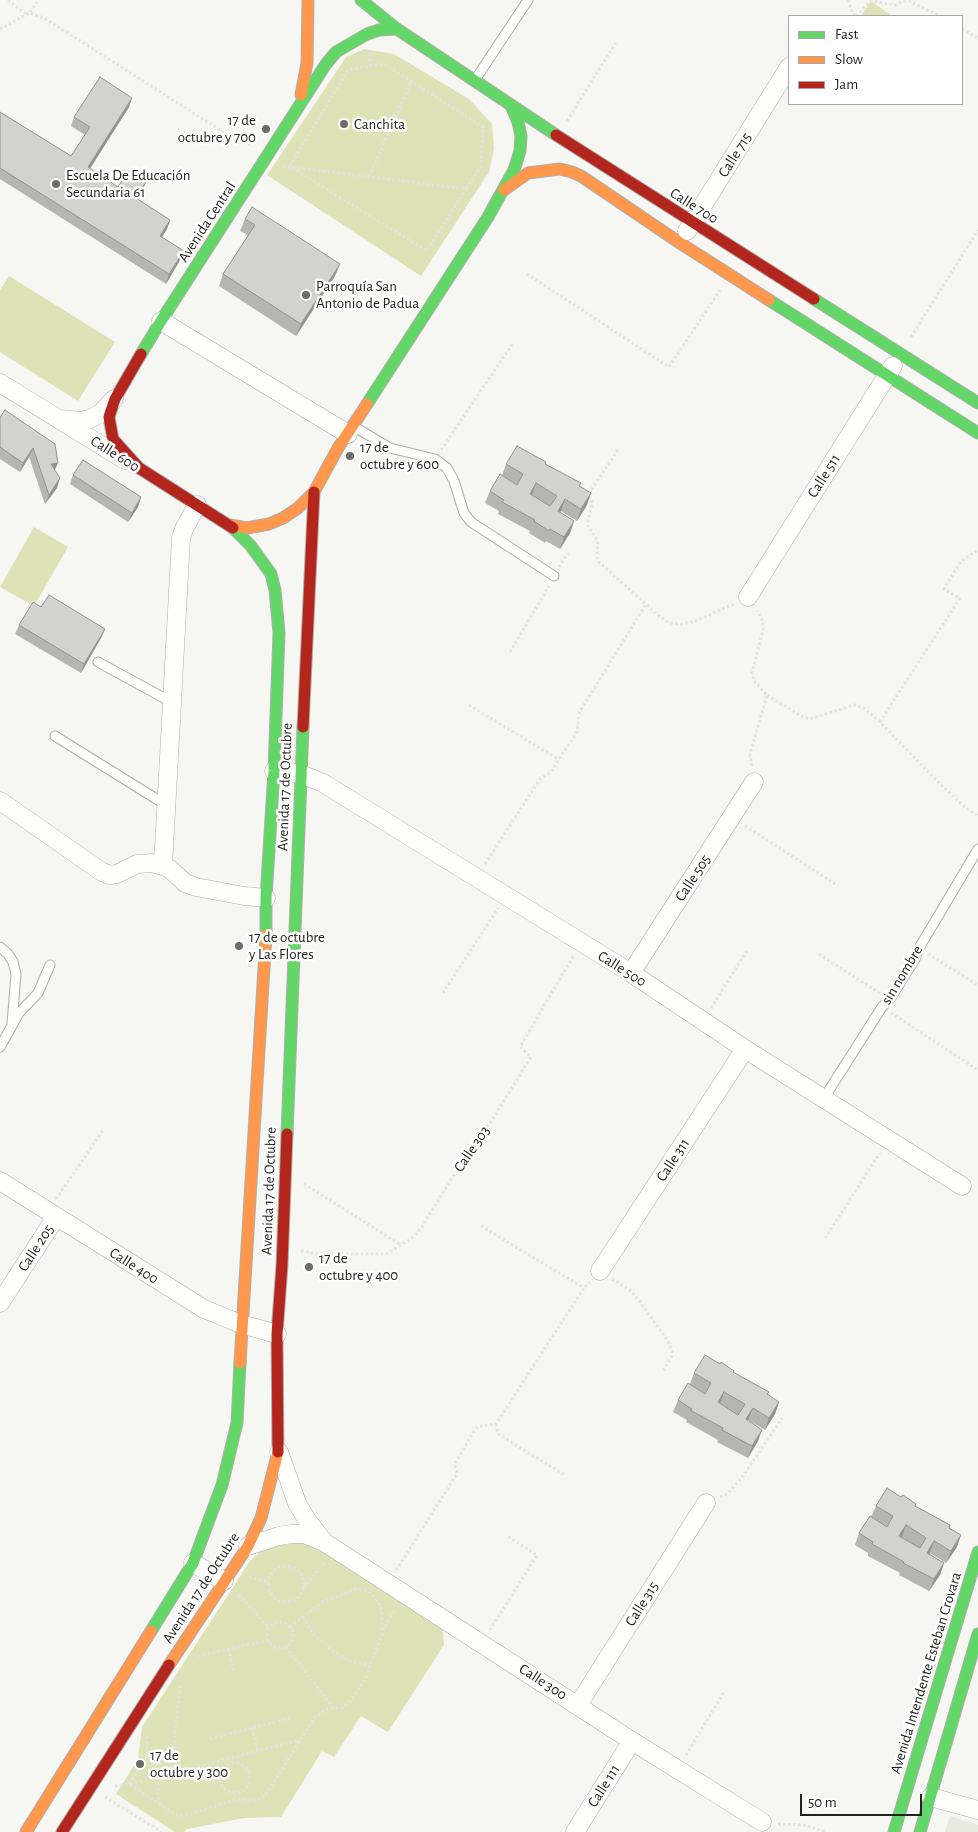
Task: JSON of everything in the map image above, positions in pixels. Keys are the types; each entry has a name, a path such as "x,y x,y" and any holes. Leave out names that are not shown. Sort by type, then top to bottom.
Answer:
{"main road":[{"path":"299,107 306,63 308,0"},
{"path":"361,0 397,29"},
{"name":"Avenida Central","path":"139,468 113,439 109,417 115,399 161,321 326,64 336,52 367,34 379,30 397,29"},
{"name":"Calle 700","path":"397,29 557,136 978,403"},
{"path":"230,525 247,528 269,524 284,518 298,508 314,492 350,430 504,190 514,170 520,151 521,136 518,122 511,106"},
{"path":"504,190 528,173 560,169 572,172 978,433"},
{"name":"Calle 600","path":"139,468 230,525"},
{"name":"Avenida 17 de Octubre","path":"62,1832 89,1788 230,1585 269,1495 278,1449 277,1334 300,774 314,492"},
{"name":"Avenida 17 de Octubre","path":"26,1832 193,1563 219,1494 237,1423 241,1324 266,945 266,898 274,771 279,633 275,590 271,574 251,546 230,525"},
{"name":"Avenida Intendente Esteban Crovara","path":"894,1832 972,1591 978,1552"},
{"path":"920,1832 978,1634"}],"street":[{"name":"Calle 715","path":"680,243 788,69"},
{"path":"161,321 350,430"},
{"name":"Calle 511","path":"748,597 900,354"},
{"name":"Calle 600","path":"0,383 139,468"},
{"path":"58,418 80,421 90,419 101,413 115,399"},
{"path":"163,866 181,538 197,505"},
{"name":"Calle 500","path":"274,771 300,774 323,783 630,973 745,1049 962,1186"},
{"name":"Calle 505","path":"630,973 754,782"},
{"path":"0,801 102,872 117,874 137,864 152,863 170,869 185,883 196,887 266,898"},
{"name":"Calle 311","path":"600,1271 745,1049"},
{"name":"Calle 400","path":"0,1181 204,1309 241,1324 277,1334"},
{"name":"Calle 205","path":"0,1304 52,1214"},
{"path":"278,1449 288,1482 297,1503 308,1520 322,1550"},
{"name":"Calle 315","path":"578,1705 706,1503"},
{"path":"248,1546 279,1536 304,1534 322,1550"},
{"name":"Calle 300","path":"322,1550 407,1594 632,1741 762,1822"},
{"path":"193,1563 230,1585"},
{"name":"Calle 111","path":"575,1832 632,1741"},
{"path":"931,1796 978,1810"}],"lane":[{"path":"474,80 528,0"},
{"path":"350,430 390,448 436,459 447,468 454,481 464,513 471,522 554,576"},
{"path":"98,662 164,698 172,697"},
{"path":"55,736 166,805"},
{"name":"sin nombre","path":"824,1098 915,959 919,948 978,850"},
{"path":"0,947 13,962 16,974 12,1027"},
{"path":"0,1047 20,1014 38,993 50,965"}],"path":[{"path":"8,0 28,14 44,18 236,142 250,144"},
{"path":"0,29 28,14 38,0"},
{"path":"848,0 855,15"},
{"path":"856,15 872,1 896,5 902,1 909,1 938,15"},
{"path":"963,30 978,38"},
{"path":"557,136 616,42"},
{"path":"370,50 370,66"},
{"path":"384,64 483,128 481,166 427,251 290,166 348,70 384,64"},
{"path":"369,176 411,82"},
{"path":"290,166 466,189"},
{"path":"900,354 978,230"},
{"path":"527,274 669,366 730,274"},
{"path":"436,459 512,343"},
{"path":"618,450 590,492 589,497 592,500 592,504 588,526 598,541 597,557 599,562 646,604 670,622 680,624 696,621 748,597 762,619 763,630 752,673 754,681 767,695 803,717 810,719 854,704 871,713 938,782 966,808 978,816"},
{"path":"880,722 960,598 944,589 961,561 978,550"},
{"path":"510,652 568,553"},
{"path":"476,878 540,779 550,773 577,732 579,713 646,604"},
{"path":"754,782 750,754 767,695"},
{"path":"469,704 559,760"},
{"path":"732,817 835,884"},
{"path":"443,993 505,897"},
{"name":"Calle 303","path":"282,1247 320,1254 371,1255 386,1254 411,1239 421,1228 531,1057 520,1047 580,943"},
{"path":"919,948 978,985"},
{"path":"702,1021 747,951"},
{"path":"819,954 890,999"},
{"path":"882,1007 978,1070"},
{"path":"52,1214 104,1129"},
{"path":"825,1238 888,1140"},
{"path":"298,1180 400,1245"},
{"path":"481,1226 584,1288"},
{"path":"565,1475 498,1434 496,1424 584,1288 600,1271 631,1291 668,1342 672,1356 663,1371"},
{"path":"706,1503 727,1494 741,1479 782,1418"},
{"path":"388,1583 457,1474 455,1464 476,1429 480,1426 496,1424"},
{"path":"482,1643 537,1554 507,1536"},
{"path":"322,1550 326,1562 333,1567"},
{"path":"303,1589 304,1583 299,1572 289,1566 283,1566 272,1572 268,1582 270,1594 280,1601 291,1601 301,1594 303,1589 326,1562"},
{"path":"251,1570 245,1576 268,1582"},
{"path":"355,1582 382,1601"},
{"path":"230,1585 269,1628"},
{"path":"290,1628 322,1602 356,1589 370,1592 380,1605 382,1634"},
{"path":"129,1784 179,1816 188,1815 237,1799 255,1801 267,1793 315,1717 321,1712 342,1708 349,1702 365,1680 389,1618 407,1594"},
{"path":"389,1606 395,1610"},
{"path":"303,1617 314,1634 334,1652 352,1662 370,1665"},
{"path":"279,1622 287,1624 290,1628 293,1636 286,1647 278,1648 268,1640 269,1628 279,1622"},
{"path":"198,1649 193,1658 268,1640"},
{"path":"286,1647 334,1709"},
{"path":"228,1649 235,1674"},
{"path":"171,1773 181,1676 176,1683"},
{"path":"678,1769 724,1692"},
{"path":"210,1739 290,1718"},
{"path":"129,1784 146,1757 148,1728"},
{"path":"252,1728 258,1751"},
{"path":"89,1788 129,1784 300,1740"},
{"path":"146,1757 160,1764 172,1760"},
{"path":"229,1758 231,1764"},
{"path":"231,1764 242,1765 248,1771 250,1781 242,1792 232,1793 223,1788 221,1783 221,1773 231,1764"},
{"path":"162,1806 157,1791 159,1782 165,1775"},
{"path":"89,1788 162,1832"},
{"path":"762,1822 803,1825 826,1832"}],"shaded area":[{"path":"950,1816 978,1825 978,1832 945,1832"}],"green space":[{"path":"871,1 891,15 862,15"},
{"path":"364,49 394,54 469,99 492,124 494,149 489,172 421,276 267,175 346,57"},
{"path":"9,276 115,342 78,401 0,352 0,290"},
{"path":"34,527 68,547 34,606 0,587"},
{"path":"297,1542 317,1546 443,1630 444,1645 388,1732 361,1716 334,1757 322,1751 281,1817 244,1818 187,1829 184,1832 175,1832 116,1794 138,1759 142,1727 250,1561 261,1551 277,1544"}],"building":[{"path":"100,77 132,98 88,167 118,187 128,171 146,182 136,198 170,220 160,236 184,251 169,274 0,168 0,112 71,156 90,127 74,117"},
{"path":"252,207 340,264 301,324 223,274 255,225 245,219"},
{"path":"5,410 55,444 58,463 51,464 60,478 49,495 33,448 23,463 0,447 0,417"},
{"path":"517,446 546,462 545,464 581,483 579,486 591,493 581,509 565,499 558,511 574,521 564,537 550,529 549,531 535,520 502,502 504,500 490,491 500,474 517,485 523,474 506,464","holes":["536,483 557,496 550,506 530,494"]},
{"path":"83,460 141,497 132,513 73,475"},
{"path":"49,595 105,629 84,664 19,625 33,602 41,607"},
{"path":"705,1355 720,1364 721,1362 733,1372 769,1392 767,1394 779,1402 769,1418 753,1408 746,1419 762,1430 752,1446 722,1430 723,1428 690,1410 692,1409 678,1400 688,1383 705,1394 711,1383 694,1373","holes":["724,1392 745,1404 738,1415 718,1402"]},
{"path":"887,1488 901,1497 903,1495 916,1504 915,1506 950,1525 949,1528 961,1535 951,1551 934,1541 927,1553 944,1563 934,1579 872,1544 873,1542 859,1533 870,1516 887,1527 893,1516 876,1506","holes":["906,1525 926,1538 920,1548 899,1536"]}],"traffic: fast":[{"path":"361,0 397,29 556,135"},
{"path":"141,354 326,64 336,52 367,34 379,30 397,29"},
{"path":"367,404 488,217 514,170 520,151 521,136 518,122 511,106"},
{"path":"814,299 978,403"},
{"path":"769,300 978,433"},
{"path":"233,528 251,546 271,574 275,590 279,633 274,771 266,898 266,935"},
{"path":"287,1134 303,727"},
{"path":"151,1631 193,1563 222,1485 237,1423 240,1363"},
{"path":"894,1832 978,1552"},
{"path":"920,1832 978,1634"}],"traffic: slow":[{"path":"301,95 307,63 308,0"},
{"path":"504,190 528,173 560,169 572,172 581,176 769,300"},
{"path":"230,525 247,528 269,524 283,518 298,508 314,492 338,448 367,404"},
{"path":"240,1363 266,935"},
{"path":"169,1665 248,1546 261,1518 278,1452"},
{"path":"26,1832 151,1631"}],"traffic: jam":[{"path":"556,135 814,299"},
{"path":"141,354 115,399 109,417 113,439 139,468 233,528"},
{"path":"303,727 314,492"},
{"path":"278,1452 277,1334 282,1265 287,1134"},
{"path":"62,1832 169,1665"}],"place":[{"name":"Canchita","path":"344,124"},
{"name":"17 de octubre y 700","path":"266,129"},
{"name":"Escuela De Educación Secundaria 61","path":"56,184"},
{"name":"Parroquía San Antonio de Padua","path":"306,295"},
{"name":"17 de octubre y 600","path":"350,456"},
{"name":"17 de octubre y Las Flores","path":"239,946"},
{"name":"17 de octubre y 400","path":"309,1267"},
{"name":"17 de octubre y 300","path":"140,1764"}]}
